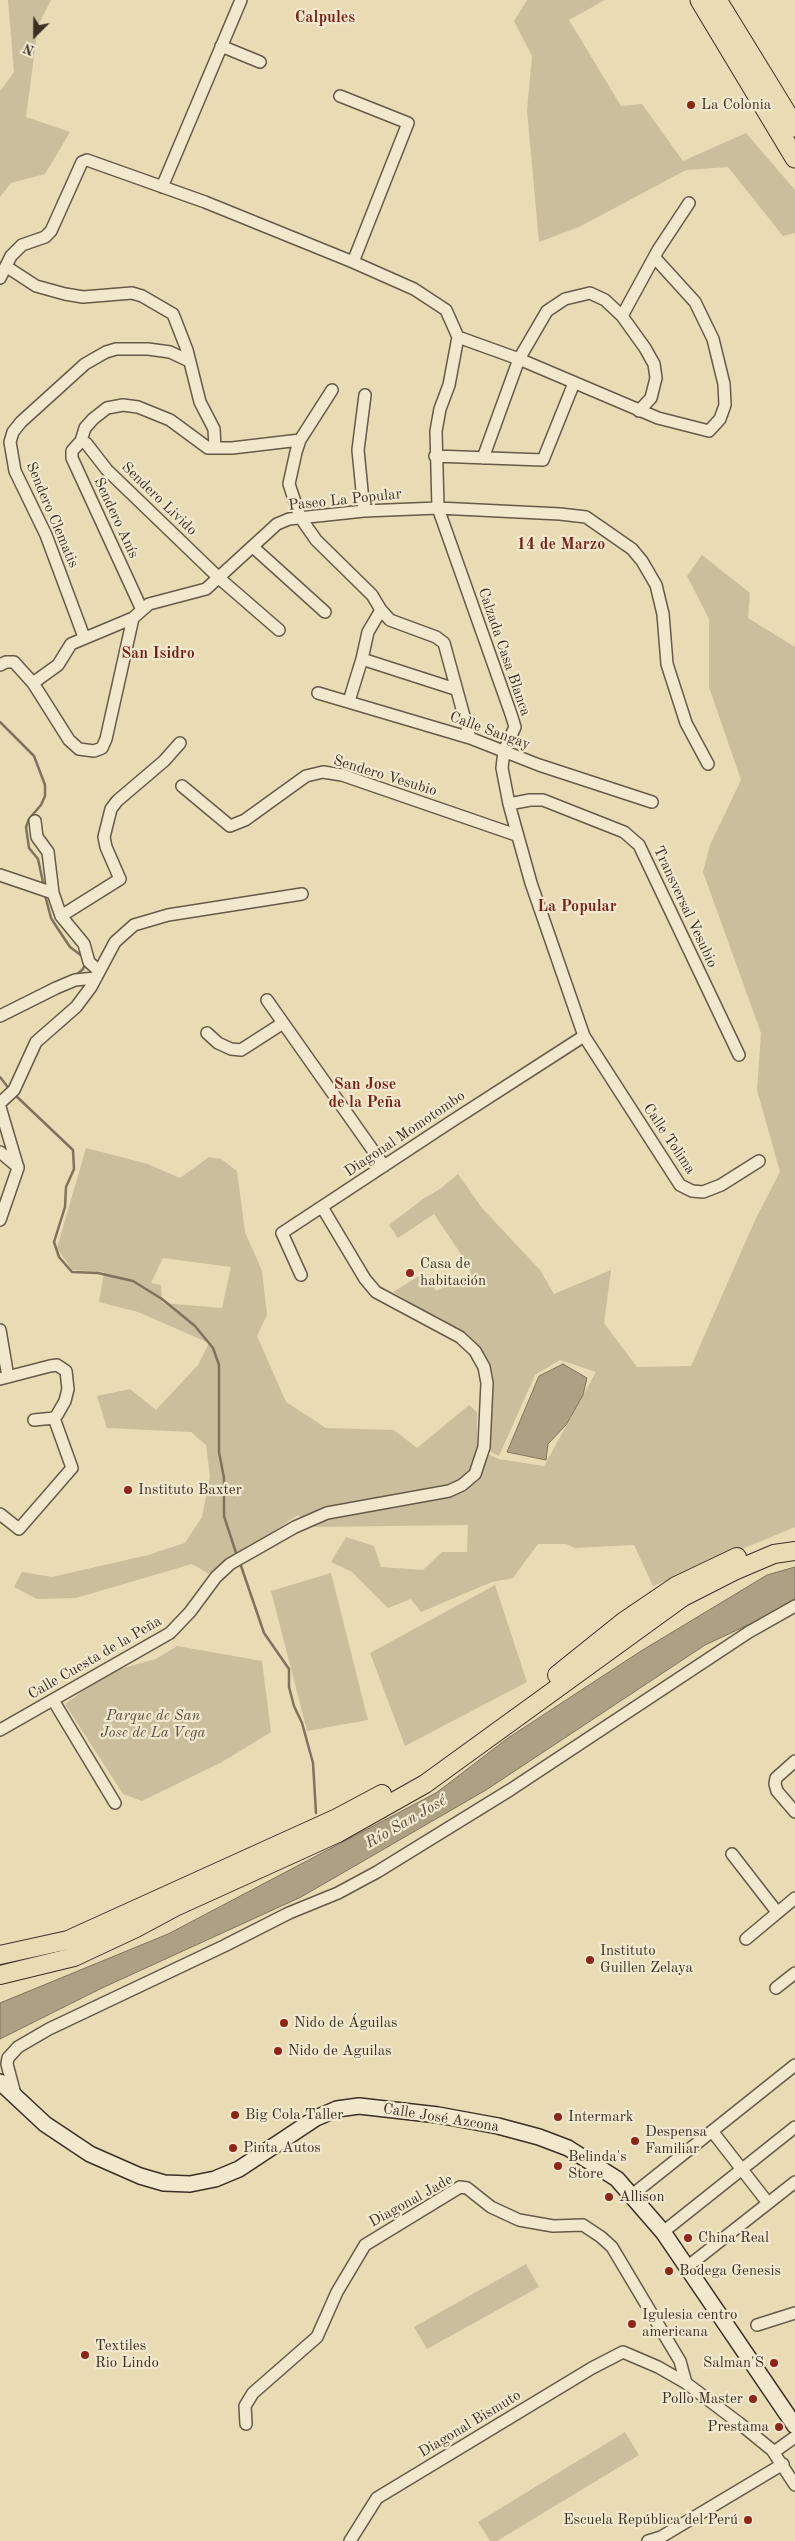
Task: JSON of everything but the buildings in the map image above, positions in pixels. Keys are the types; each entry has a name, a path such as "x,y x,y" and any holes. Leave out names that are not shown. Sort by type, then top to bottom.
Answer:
{"highway":[{"path":"700,0 795,158"},
{"path":"717,0 795,127"}],"main road":[{"path":"0,1969 70,1951 337,1818 419,1774 516,1707 623,1622 676,1586 729,1560 772,1545 795,1541"},
{"path":"0,1956 68,1940 172,1901 338,1833 425,1784 683,1596 774,1554 795,1551"},
{"path":"0,1975 74,1957 172,1901"},
{"name":"Calle José Azcona","path":"7,2089 45,2124 90,2154 140,2176 164,2183 190,2184 215,2179 239,2169 316,2118 337,2109 359,2106 438,2115 498,2126 539,2137 568,2148 617,2179 663,2232 795,2426"}],"street":[{"path":"162,187 240,0"},
{"path":"221,46 260,62"},
{"path":"340,96 408,123 353,262"},
{"path":"0,278 11,256 22,246 45,238 51,230 82,162 87,160 162,187 353,262 432,299 446,310 458,337 519,358 639,411 709,432 720,419 725,405 724,384 713,340 695,302 655,258"},
{"path":"622,316 658,250 689,203"},
{"path":"7,267 36,286 83,297 132,293 142,296 173,314 182,334 200,402 214,429 215,448"},
{"path":"483,458 519,358 547,311 565,299 590,293 605,300 622,316 645,348 654,364 656,378 651,398 639,411"},
{"name":"Calzada Casa Blanca","path":"458,337 449,385 440,409 436,431 435,456 438,508 515,727 504,751 502,768 509,804 516,835 584,1036"},
{"name":"Sendero Clematis","path":"84,637 46,535 15,471 10,442 13,432 21,422 85,364 106,352 116,349 148,349 170,352 189,361"},
{"path":"435,456 543,460 574,383"},
{"path":"332,390 300,440 289,484 300,518 316,540 372,595 390,620 436,637 444,644 470,738"},
{"path":"364,510 358,450 365,395"},
{"path":"81,441 85,428 93,419 107,408 123,405 138,407 170,420 208,448 300,440"},
{"name":"Sendero Livido","path":"81,441 86,442 107,470 219,578 279,630"},
{"name":"Sendero Anís","path":"81,441 72,451 72,458 138,614"},
{"name":"Paseo La Popular","path":"33,683 58,665 71,644 138,614 149,604 206,589 277,524 300,518 364,510 438,508 586,517 632,549 642,561 656,585 663,614 667,664 686,722 708,764"},
{"path":"253,547 325,612"},
{"path":"349,701 368,632 381,610"},
{"path":"0,665 14,662 33,683 69,740 85,751 94,751 102,748 106,739 138,614"},
{"path":"362,659 455,689"},
{"name":"Calle Sangay","path":"318,693 470,738 539,765 652,802"},
{"path":"61,916 120,879 106,847 104,837 111,809 117,801 164,761 180,743"},
{"name":"Sendero Vesubio","path":"182,786 230,826 245,820 306,776 323,772 342,775 516,835"},
{"name":"Transversal Vesubio","path":"509,804 530,800 543,800 624,832 639,844 738,1055"},
{"path":"36,821 37,838 48,852 53,893 61,916 84,944 89,962 97,974"},
{"path":"0,875 53,893"},
{"path":"0,1220 18,1168 1,1104 14,1090 36,1042 76,1006 115,942 134,925 176,914 302,894"},
{"path":"0,1016 56,988 97,974"},
{"path":"267,1000 384,1166"},
{"path":"206,1032 225,1046 241,1050 283,1023"},
{"name":"Calle Tolima","path":"584,1036 680,1185 692,1191 703,1192 721,1185 759,1161"},
{"name":"Diagonal Momotombo","path":"301,1274 282,1234 584,1036"},
{"path":"0,1152 18,1168"},
{"name":"Calle Cuesta de la Peña","path":"0,1730 170,1633 190,1612 216,1577 233,1562 294,1527 326,1513 420,1497 462,1485 475,1474 484,1447 487,1383 484,1367 475,1351 460,1337 376,1292 360,1272 322,1207"},
{"path":"0,1330 4,1378 57,1365 66,1371 68,1389 65,1401 54,1418"},
{"path":"34,1420 54,1418"},
{"path":"0,1514 19,1529 72,1468 54,1418"},
{"path":"7,2089 8,2058 18,2047 50,2029 289,1913 338,1893 377,1872 510,1790 749,1632 795,1606"},
{"path":"53,1700 115,1803"},
{"path":"795,1760 776,1778 775,1784 777,1791 795,1812"},
{"path":"732,1854 777,1912"},
{"path":"746,1939 795,1898"},
{"path":"776,1988 795,1974"},
{"path":"632,2195 795,2065"},
{"path":"663,2232 795,2128"},
{"path":"712,2131 768,2204"},
{"path":"687,2267 795,2182"},
{"name":"Diagonal Jade","path":"246,2424 244,2406 253,2393 317,2337 337,2292 365,2245 460,2187 467,2188 491,2207 519,2220 553,2226 583,2225 601,2236 612,2247 670,2344 680,2362 686,2383"},
{"path":"757,2325 795,2313"},
{"name":"Diagonal Bismuto","path":"350,2541 377,2498 592,2368 622,2352 658,2367 686,2383"},
{"path":"686,2383 774,2452 794,2478"},
{"path":"774,2452 795,2437"},
{"path":"648,2541 662,2540 782,2464"}],"green space":[{"path":"8,0 51,0 38,26 26,117 70,132 45,174 11,183 0,197 0,91 14,72"},
{"path":"527,0 605,0 569,20 621,106 642,104 683,161 746,133 795,190 795,233 783,236 728,167 686,170 579,227 539,242 527,110 532,56 514,21"},
{"path":"702,555 750,593 748,618 795,647 795,1527 653,1586 634,1545 575,1548 566,1544 538,1544 513,1578 492,1582 421,1612 411,1599 388,1608 352,1572 331,1562 346,1537 374,1546 381,1567 423,1570 442,1552 467,1552 468,1525 314,1527 298,1515 209,1574 192,1564 76,1598 37,1599 14,1587 22,1572 52,1577 148,1555 185,1543 202,1517 210,1476 206,1445 191,1432 107,1428 97,1396 130,1389 156,1410 198,1365 209,1343 138,1312 99,1302 104,1272 72,1270 57,1248 86,1148 148,1164 180,1178 209,1157 221,1159 237,1171 245,1232 262,1271 267,1315 257,1336 286,1402 326,1428 394,1430 417,1448 469,1405 477,1412 477,1450 499,1459 544,1466 596,1372 560,1360 535,1375 499,1456 489,1451 493,1383 475,1351 456,1330 393,1292 424,1273 436,1291 471,1274 465,1260 434,1214 398,1238 389,1225 458,1174 482,1208 540,1270 554,1294 611,1270 604,1323 637,1367 691,1366 756,1218 780,1172 757,1090 761,1033 703,872 710,845 741,780 709,687 709,619 687,576","holes":["163,1258 231,1267 222,1308 162,1303 161,1285 151,1283"]},
{"path":"331,1573 368,1720 307,1731 271,1591"},
{"path":"495,1585 527,1682 405,1746 370,1653"},
{"name":"Parque de San Jose de La Vega","path":"177,1646 262,1661 271,1732 222,1762 142,1801 123,1794 65,1704 109,1672 156,1659"},
{"path":"526,2264 539,2287 427,2349 414,2327"},
{"path":"625,2432 639,2455 497,2541 490,2541 478,2522"}],"water":[{"path":"563,1364 587,1378 583,1395 566,1425 548,1444 546,1460 507,1452 539,1376"},
{"name":"Río San José","path":"795,1567 795,1603 705,1645 486,1790 301,1897 102,1988 0,2039 0,2003 168,1934 436,1793 508,1738 641,1651 767,1575"}],"waterway":[{"path":"0,722 34,756 45,785 45,796 41,805 29,819 26,827 29,848 38,859 44,887"},
{"path":"45,895 51,918 70,947 82,956"},
{"path":"75,976 83,969 85,964"},
{"path":"0,1077 10,1090"},
{"path":"14,1094 73,1150 74,1169 66,1187 65,1207 54,1242 59,1257 72,1272 98,1273 133,1281 162,1299 195,1326 213,1348 219,1365 219,1452 224,1478 224,1516 237,1556"},
{"path":"240,1563 264,1633 289,1669 289,1687 294,1706 302,1723 313,1763 316,1813"}],"place":[{"name":"La Colonia","path":"691,105"},
{"name":"Casa de habitación","path":"410,1273"},
{"name":"Instituto Baxter","path":"128,1490"},
{"name":"Instituto Guillen Zelaya","path":"590,1960"},
{"name":"Nido de Águilas","path":"284,2023"},
{"name":"Nido de Aguilas","path":"278,2051"},
{"name":"Big Cola Taller","path":"235,2115"},
{"name":"Intermark","path":"558,2117"},
{"name":"Despensa Familiar","path":"635,2141"},
{"name":"Pinta Autos","path":"233,2148"},
{"name":"Belinda's Store","path":"558,2166"},
{"name":"Allison","path":"609,2197"},
{"name":"China Real","path":"688,2238"},
{"name":"Bodega Genesis","path":"669,2271"},
{"name":"Igulesia centro americana","path":"632,2324"},
{"name":"Textiles Rio Lindo","path":"85,2355"},
{"name":"Salman'S","path":"774,2363"},
{"name":"Pollo Master","path":"753,2399"},
{"name":"Prestama","path":"779,2427"},
{"name":"Escuela República del Perú","path":"748,2520"}],"district":[{"name":"Calpules","path":"325,18"},
{"name":"14 de Marzo","path":"561,545"},
{"name":"San Isidro","path":"158,654"},
{"name":"La Popular","path":"577,907"},
{"name":"San Jose de la Peña","path":"365,1094"}]}
